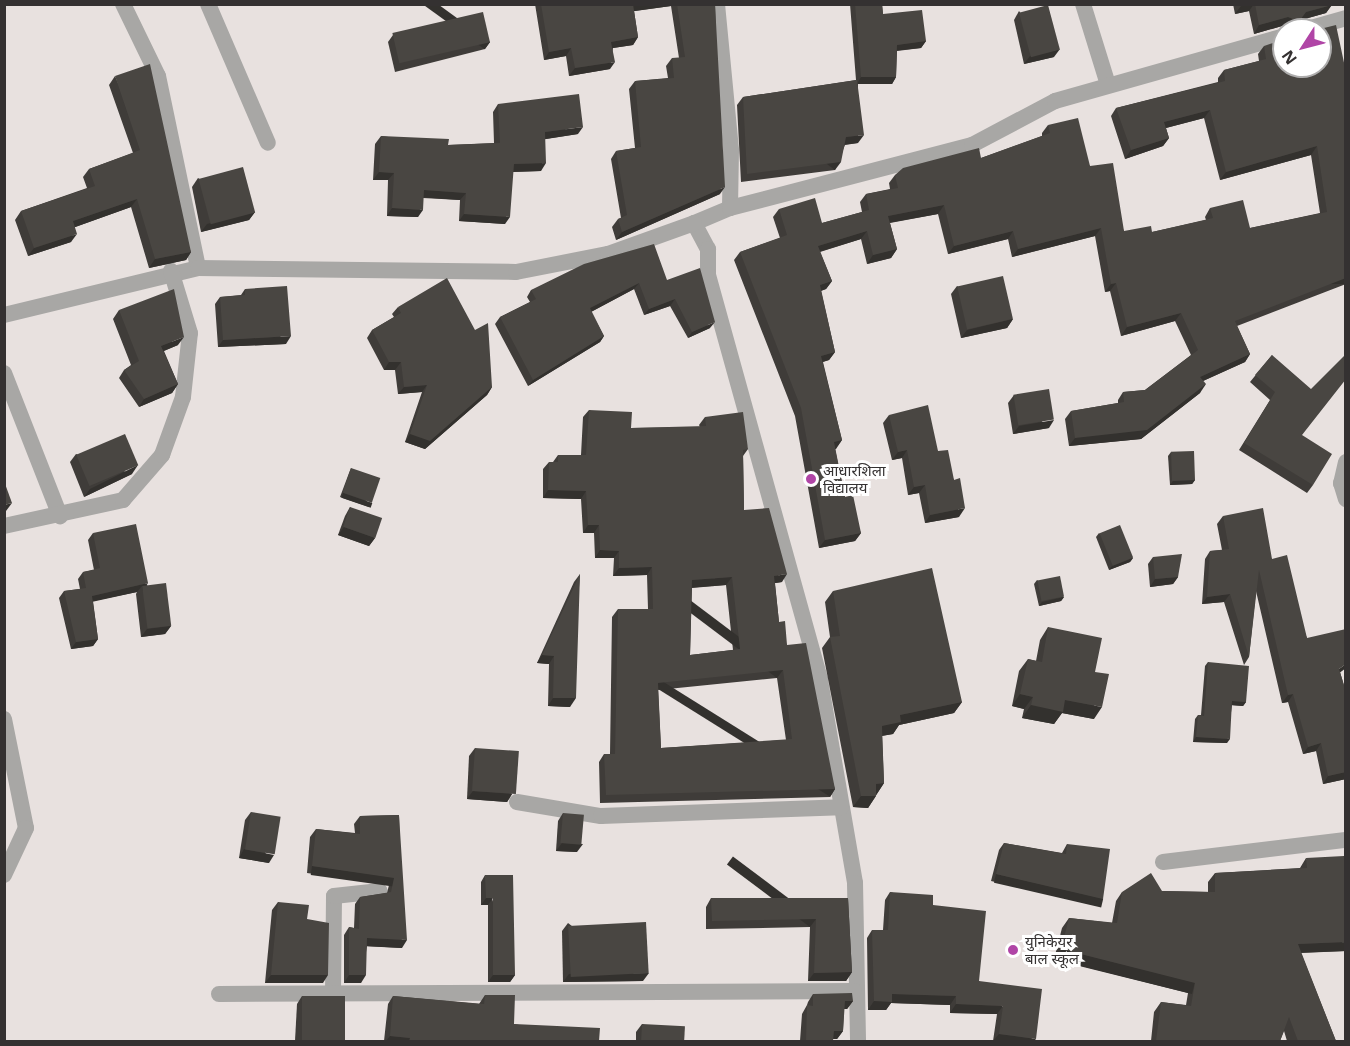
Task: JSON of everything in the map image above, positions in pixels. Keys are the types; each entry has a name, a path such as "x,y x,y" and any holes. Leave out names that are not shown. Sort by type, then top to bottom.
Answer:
{"street":[{"path":"123,4 158,76 198,268"},
{"path":"208,4 268,143"},
{"path":"717,4 731,150 730,208"},
{"path":"1083,4 1108,85"},
{"path":"4,315 171,271 198,268 516,272 608,254 730,208 972,145 1055,101 1272,39"},
{"path":"694,223 708,249 708,275 820,680 855,883 854,991 858,1041"},
{"path":"4,526 60,516 123,500 162,455 183,397 190,333 171,271"},
{"path":"4,373 60,516"},
{"path":"1346,462 1341,483 1346,498"},
{"path":"4,719 26,828 4,875"},
{"path":"517,802 601,816 841,807"},
{"path":"1163,862 1346,840"},
{"path":"333,993 334,896 380,891"},
{"path":"219,994 854,991"}],"building":[{"path":"541,4 633,4 638,37 611,42 615,62 575,68 571,48 549,52"},
{"path":"677,4 715,4 725,187 622,232 618,219 627,215 616,151 641,147 635,81 674,78 672,58 685,57"},
{"path":"855,4 882,4 883,14 922,10 926,41 897,45 896,77 861,77"},
{"path":"1255,4 1332,4 1306,12 1302,18 1272,18 1272,21 1259,25"},
{"path":"1048,5 1060,49 1031,57 1019,13"},
{"path":"483,12 490,42 399,63 392,33"},
{"path":"1336,25 1346,72 1346,278 1235,321 1250,354 1200,377 1206,384 1147,430 1075,438 1071,411 1124,402 1123,392 1145,390 1198,350 1181,313 1127,327 1116,283 1111,284 1101,228 1018,249 1013,231 954,246 944,205 888,216 897,249 873,255 867,231 818,246 832,281 820,285 835,352 821,356 842,440 834,442 845,497 853,495 861,533 825,540 801,408 740,252 787,235 779,209 815,198 822,223 869,210 866,194 898,188 895,175 903,168 979,148 981,158 1050,133 1048,125 1078,118 1090,166 1113,163 1124,231 1151,226 1152,232 1213,218 1210,208 1243,200 1250,228 1327,212 1317,146 1226,172 1210,110 1164,122 1169,138 1131,150 1116,108 1225,81 1224,70 1266,59 1264,46 1272,43 1272,78 1332,78 1332,26"},
{"path":"150,64 191,252 155,259 137,199 73,221 77,234 34,248 21,211 95,186 89,169 140,150 115,76"},
{"path":"857,80 864,135 846,137 841,162 747,174 743,97"},
{"path":"579,94 583,127 545,132 546,163 514,164 510,217 464,214 466,193 424,190 423,210 392,208 394,173 379,172 381,136 449,139 448,145 500,143 498,104"},
{"path":"243,167 255,212 211,224 199,179"},
{"path":"654,244 667,280 700,268 715,322 692,332 675,299 649,309 639,283 590,308 604,336 533,380 500,317 536,299 531,290 584,264"},
{"path":"1003,276 1013,319 967,329 957,287"},
{"path":"447,278 475,330 488,323 492,387 430,441 410,434 427,385 404,387 401,362 389,362 372,330 401,313 398,307"},
{"path":"287,286 291,336 223,340 220,297 245,295 245,289"},
{"path":"174,289 184,337 161,346 178,384 144,399 124,370 139,361 119,310"},
{"path":"1346,354 1346,379 1302,435 1332,454 1313,485 1244,443 1275,392 1255,375 1272,355 1311,389"},
{"path":"1049,389 1054,420 1018,425 1013,395"},
{"path":"928,405 938,451 948,450 954,480 960,478 965,508 930,515 925,485 914,487 907,450 898,452 889,415"},
{"path":"589,410 632,412 631,428 706,426 705,417 743,412 748,449 743,450 744,510 769,508 787,574 774,576 779,622 785,621 787,645 806,643 835,789 606,795 604,754 615,754 618,609 653,609 652,567 619,568 619,551 600,550 599,525 588,525 586,491 548,490 549,462 558,462 558,455 586,455","holes":["732,577 740,649 690,655 692,580","783,670 792,739 661,748 658,683"]},
{"path":"125,434 138,465 89,486 76,455"},
{"path":"1194,451 1195,480 1172,481 1171,452"},
{"path":"351,468 380,478 372,503 343,493"},
{"path":"4,481 12,503 4,505"},
{"path":"350,507 382,518 375,538 343,527"},
{"path":"1263,508 1272,559 1287,555 1307,638 1346,629 1346,664 1339,669 1346,692 1346,772 1328,776 1321,743 1308,747 1293,694 1288,695 1259,570 1249,657 1230,594 1207,597 1210,551 1229,549 1223,516"},
{"path":"136,524 148,583 92,596 98,639 76,642 64,591 86,588 83,572 100,568 93,533"},
{"path":"1120,525 1133,557 1113,566 1100,533"},
{"path":"1182,554 1178,577 1155,579 1153,557"},
{"path":"932,568 962,702 900,715 901,722 882,726 884,783 876,784 876,796 861,796 830,637 840,636 833,591"},
{"path":"580,574 576,698 553,698 554,656 542,655"},
{"path":"1060,576 1064,597 1041,601 1037,580"},
{"path":"166,583 171,626 147,629 142,586"},
{"path":"1048,627 1102,638 1095,672 1109,674 1102,707 1065,700 1063,712 1031,705 1033,697 1020,694 1028,659 1042,662"},
{"path":"1208,662 1249,666 1246,702 1232,701 1230,739 1196,737 1198,715 1204,716"},
{"path":"475,748 519,751 516,794 472,791"},
{"path":"251,812 281,817 275,854 245,850"},
{"path":"563,813 584,815 581,845 560,843"},
{"path":"399,815 407,940 367,938 366,975 349,975 349,927 359,929 360,897 391,892 394,878 312,866 316,829 360,834 360,816"},
{"path":"1004,843 1066,854 1067,844 1110,849 1103,899 996,874"},
{"path":"1344,856 1346,860 1346,942 1298,944 1336,1041 1298,1041 1289,1017 1280,1041 1156,1041 1161,1002 1191,1006 1195,983 1061,949 1069,918 1117,923 1122,892 1151,873 1162,891 1215,892 1215,873 1307,868 1306,858"},
{"path":"485,875 513,875 515,975 493,975 493,898 486,898"},
{"path":"890,892 933,895 933,905 986,911 979,981 1042,989 1036,1039 999,1034 1003,1006 956,1004 956,996 892,994 892,1002 874,1001 872,930 888,930"},
{"path":"711,898 848,898 852,972 814,973 816,919 712,921"},
{"path":"278,902 309,905 307,919 329,923 328,975 271,975"},
{"path":"646,922 649,973 571,977 568,926"},
{"path":"852,993 853,1001 845,1001 843,1031 834,1031 833,1041 806,1041 807,1005 813,1006 813,994"},
{"path":"485,995 515,995 514,1024 600,1028 599,1041 410,1041 410,1038 390,1036 393,996 484,1004"},
{"path":"302,996 345,996 345,1041 302,1041"},
{"path":"642,1024 685,1026 684,1042 641,1041"}],"place":[{"name":"आधारशिला विद्यालय","path":"811,479"},
{"name":"युनिकेयर बाल स्कूल","path":"1013,950"}]}
